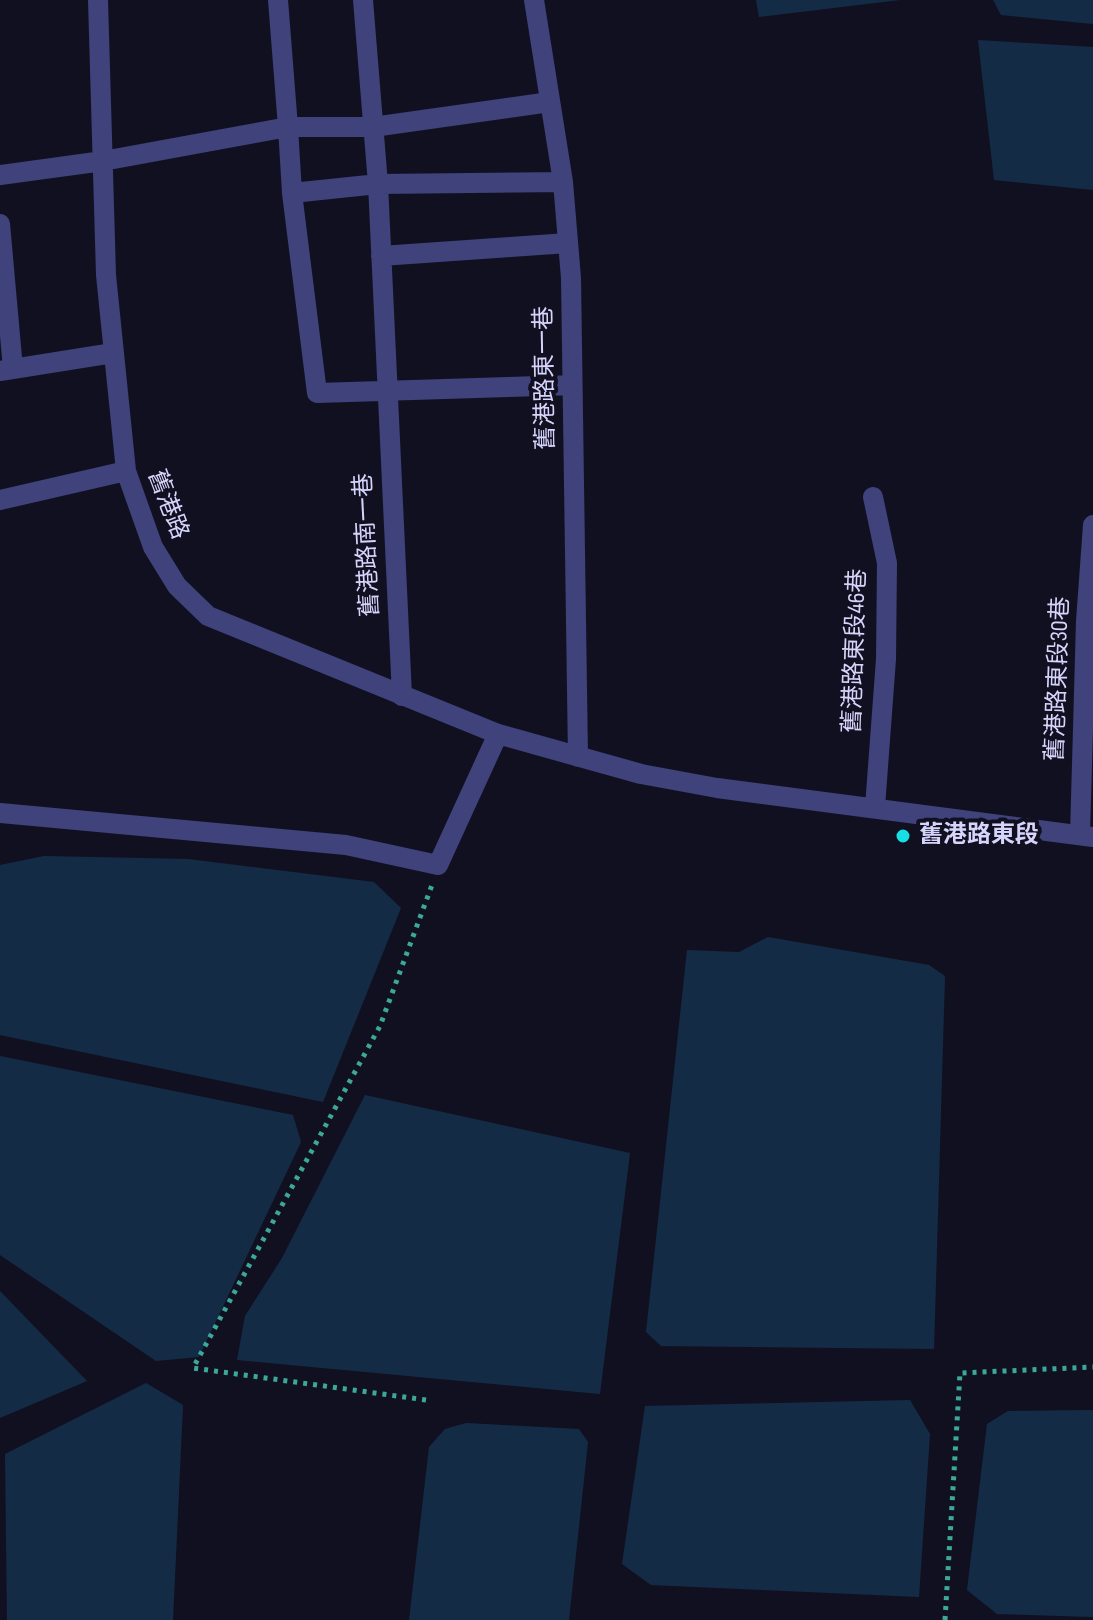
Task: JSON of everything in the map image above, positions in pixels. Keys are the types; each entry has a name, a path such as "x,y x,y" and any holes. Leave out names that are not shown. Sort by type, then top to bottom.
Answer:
{"street":[{"name":"舊港路","path":"98,0 113,353 126,471 153,547 177,586 208,616 498,734 578,757"},
{"path":"278,0 292,193 317,393 572,385"},
{"path":"363,0 378,184 387,391"},
{"name":"舊港路東一巷","path":"534,0 563,182 568,243 578,757"},
{"path":"0,175 103,161 288,127 373,127 550,102"},
{"path":"292,193 378,184 563,182"},
{"path":"0,224 6,370 113,353"},
{"path":"381,256 568,243"},
{"name":"舊港路南一巷","path":"387,391 402,696"},
{"path":"0,500 126,471"},
{"name":"舊港路東段46巷","path":"873,497 887,563 886,659 875,807"},
{"name":"舊港路東段30巷","path":"1086,836 1093,525"},
{"path":"0,813 346,845 438,865 498,734"},
{"path":"578,757 717,788 1086,836"}],"path":[{"path":"426,1400 193,1368 380,1026 438,865"},
{"path":"945,1620 960,1373 1093,1367"}],"water":[{"path":"756,0 900,0 759,17"},
{"path":"993,0 1093,0 1093,24 1001,15"},
{"path":"978,40 1093,47 1093,190 994,180"},
{"path":"44,856 188,859 374,882 401,908 323,1102 0,1035 0,865"},
{"path":"768,937 929,965 945,976 934,1349 661,1346 646,1332 687,950 739,952"},
{"path":"0,1056 293,1115 301,1142 199,1357 156,1361 0,1255"},
{"path":"365,1095 630,1153 600,1394 237,1360 245,1316 282,1258"},
{"path":"0,1291 87,1381 0,1418"},
{"path":"146,1383 183,1405 173,1620 7,1620 5,1454"},
{"path":"910,1400 930,1434 919,1597 651,1585 622,1564 645,1406"},
{"path":"1093,1410 1093,1617 997,1614 967,1590 987,1424 1008,1411"},
{"path":"466,1423 579,1429 588,1442 569,1620 409,1620 429,1447 445,1429"}],"place":[{"name":"舊港路東段","path":"903,836"}]}
